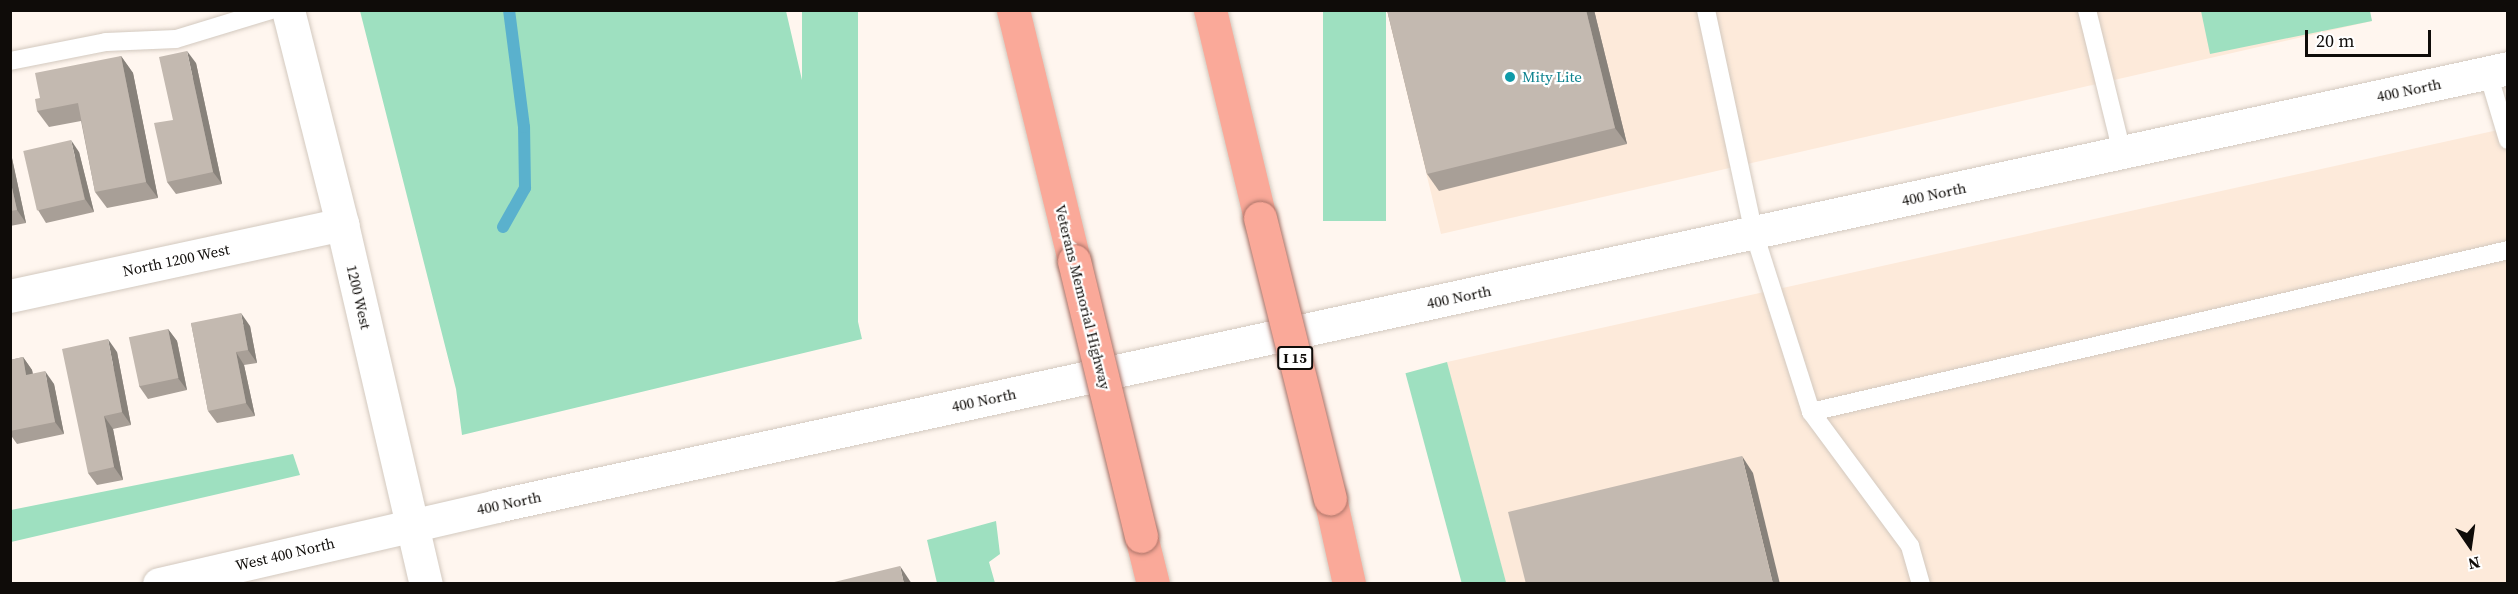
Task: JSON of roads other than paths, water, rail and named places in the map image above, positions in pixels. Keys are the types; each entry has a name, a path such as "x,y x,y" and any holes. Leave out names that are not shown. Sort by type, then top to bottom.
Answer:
{"highway":[{"name":"Veterans Memorial Highway","path":"1013,10 1153,584"},
{"name":"I 15","path":"1210,10 1349,584"}],"main road":[{"name":"1200 West","path":"288,10 342,224 426,584"},
{"name":"400 North","path":"411,525 2498,70"},
{"name":"North 1200 West","path":"10,296 342,224"},
{"name":"West 400 North","path":"159,584 411,525"}],"lane":[{"path":"10,61 106,42 176,39 272,10"},
{"path":"1706,10 1754,233 1811,412 1910,546 1921,584"},
{"path":"2087,10 2122,153"},
{"path":"2498,70 2508,140"},
{"path":"1811,412 2508,250"}],"waterway":[{"path":"503,227 525,188 524,127 509,10"}],"place":[{"name":"Mity Lite","path":"1510,77"}]}
